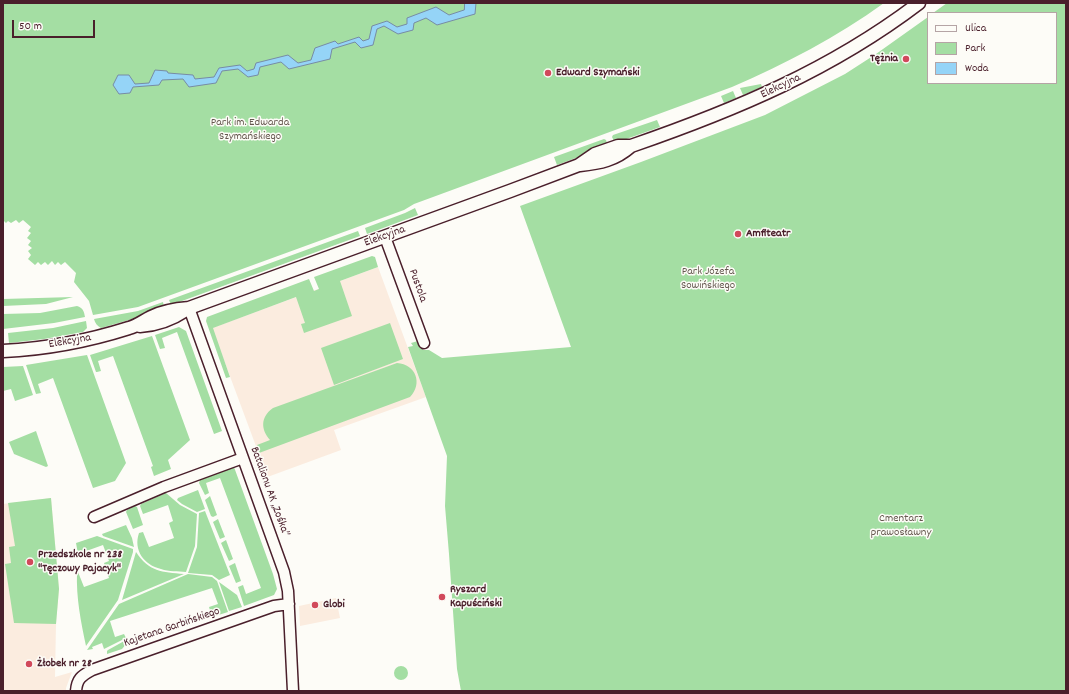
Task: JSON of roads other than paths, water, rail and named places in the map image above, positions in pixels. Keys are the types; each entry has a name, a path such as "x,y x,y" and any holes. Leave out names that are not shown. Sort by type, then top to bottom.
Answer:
{"street":[{"name":"Elekcyjna","path":"3,351 46,347 81,341 104,336 136,326 154,325 176,317 190,308 579,165 598,163 621,154 631,146 732,109 799,78 833,60 875,34 919,3"},
{"name":"Pustola","path":"385,237 424,343"},
{"name":"Batalionu AK „Zośka”","path":"190,308 284,572 289,604 293,691"},
{"path":"94,517 164,487 243,458"},
{"name":"Kajetana Garbińskiego","path":"76,691 77,684 82,675 92,670 274,606 289,604"}],"water":[{"path":"465,3 476,3 475,14 437,25 426,18 414,23 413,30 398,34 384,26 377,29 373,45 361,48 355,42 332,49 330,59 289,69 281,62 260,67 258,75 248,77 238,69 222,71 216,83 189,87 183,79 162,80 159,85 133,87 130,93 119,94 113,85 118,75 129,75 135,84 149,83 155,70 167,71 168,73 193,75 195,79 214,77 219,68 240,65 247,71 254,69 256,63 288,55 298,63 311,60 315,48 335,41 338,44 359,37 363,41 369,39 372,26 387,21 397,27 407,24 407,18 436,7 449,15 464,10"}],"place":[{"name":"Tężnia","path":"906,59"},
{"name":"Edward Szymański","path":"548,73"},
{"name":"Amfiteatr","path":"738,234"},
{"name":"Przedszkole nr 238 \"Tęczowy Pajacyk\"","path":"30,562"},
{"name":"Ryszard Kapuściński","path":"442,597"},
{"name":"Globi","path":"315,605"},
{"name":"Żłobek nr 28","path":"29,664"}],"park label":[{"name":"Park im. Edwarda Szymańskiego","path":"250,130"},
{"name":"Park Józefa Sowińskiego","path":"708,279"},
{"name":"Cmentarz prawosławny","path":"901,526"}]}
